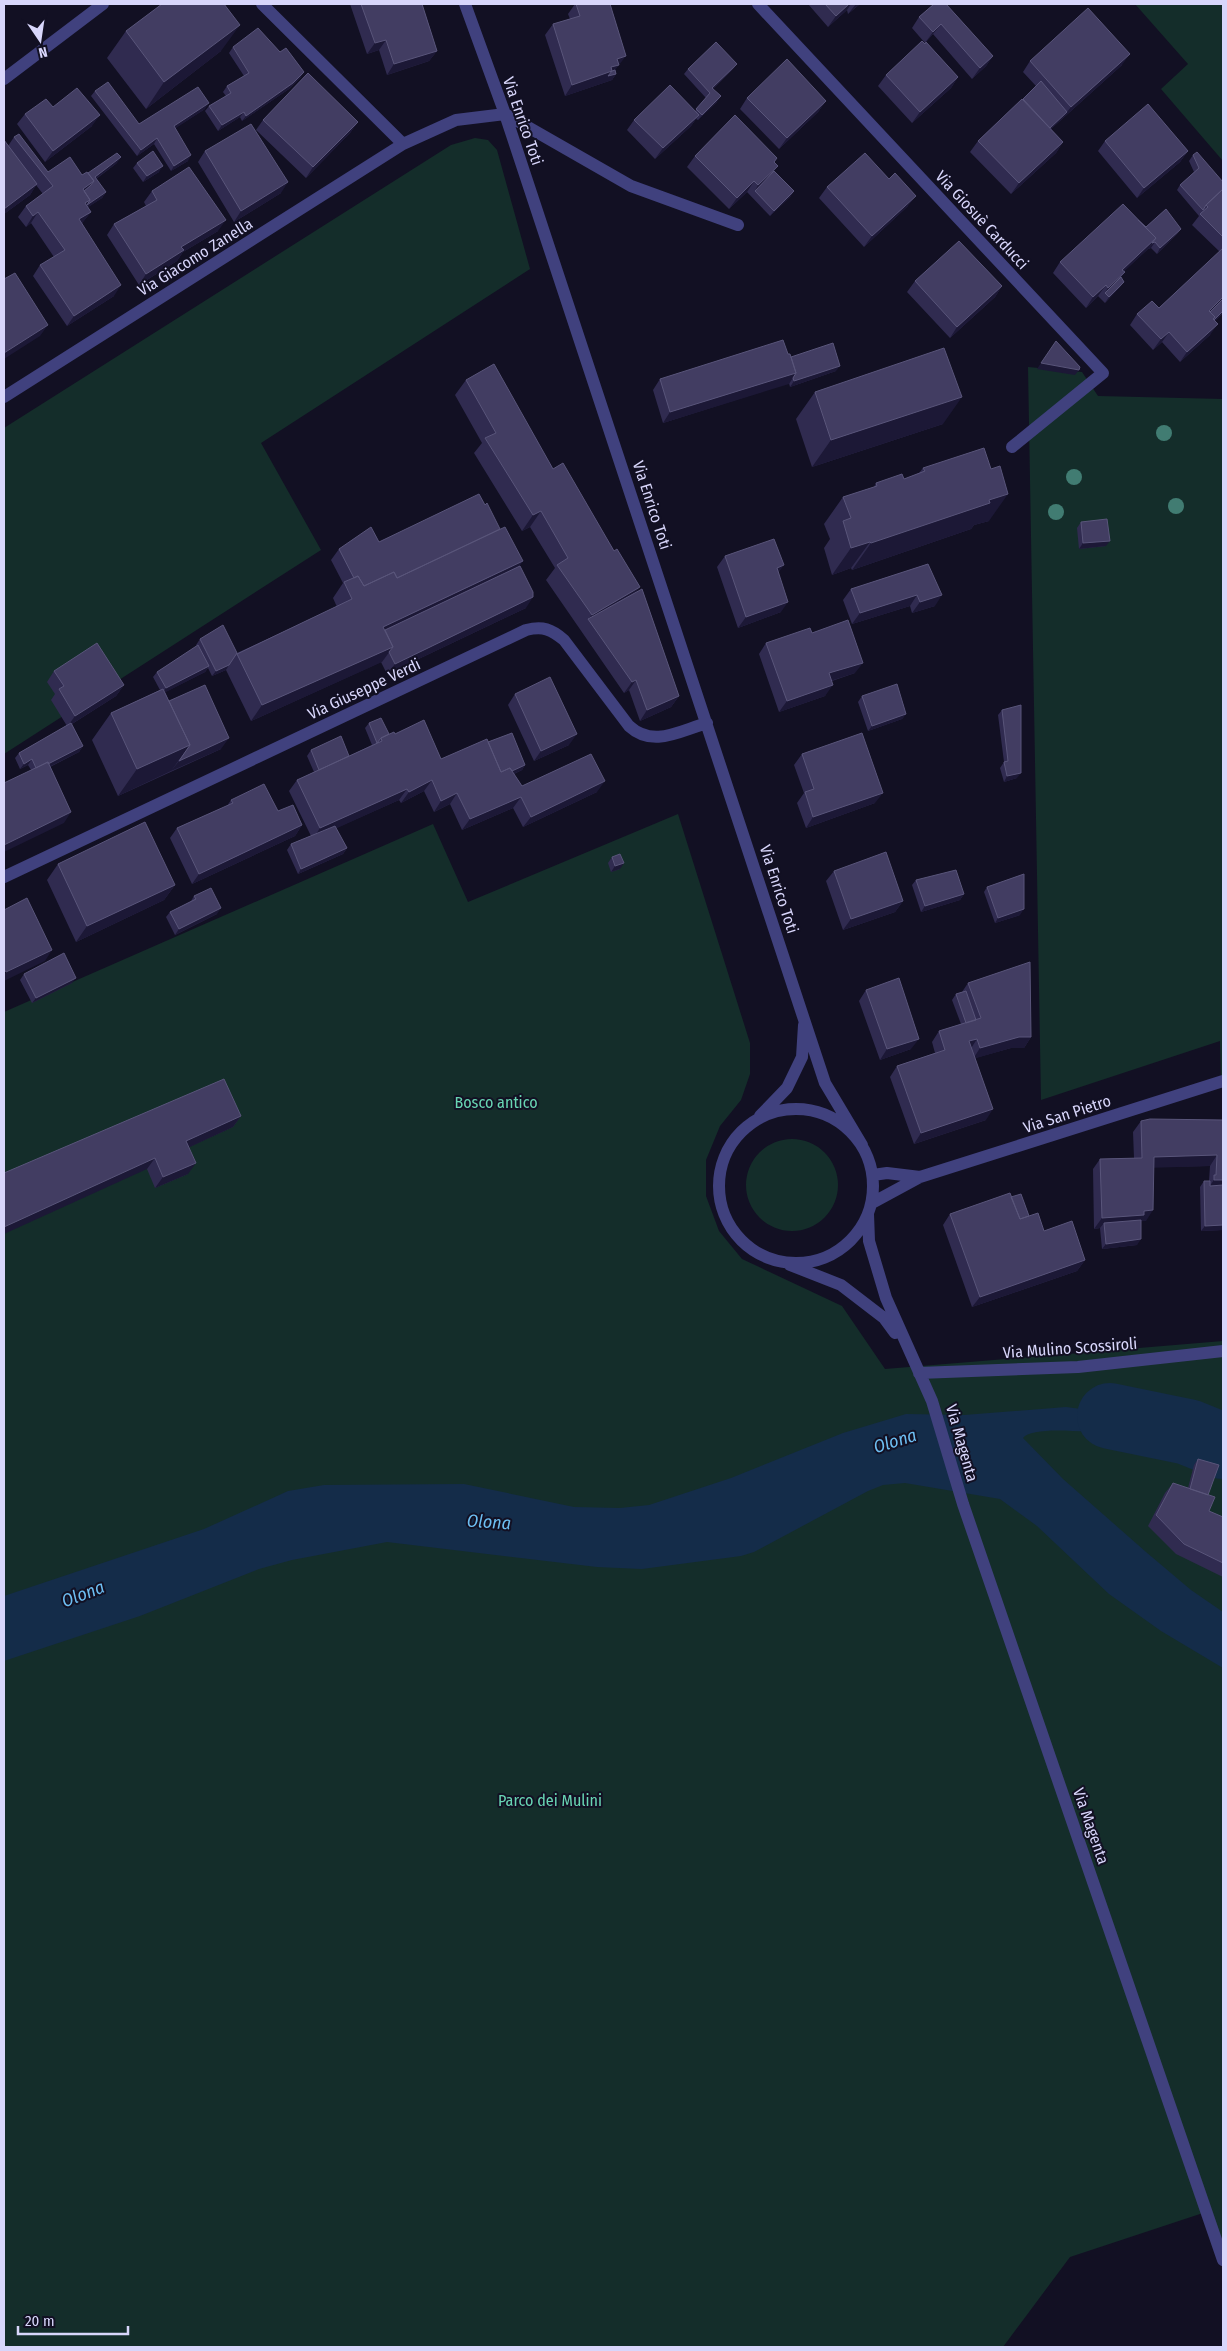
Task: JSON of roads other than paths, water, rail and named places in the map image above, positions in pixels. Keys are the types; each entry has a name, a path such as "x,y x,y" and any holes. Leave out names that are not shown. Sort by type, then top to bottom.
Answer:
{"street":[{"path":"4,79 103,4"},
{"path":"262,4 403,144"},
{"name":"Via Enrico Toti","path":"465,4 505,114 825,1083 869,1159 873,1175 869,1240 886,1298 932,1401"},
{"name":"Via Giosuè Carducci","path":"758,4 1103,373 1012,447"},
{"path":"505,114 631,186 738,225"},
{"name":"Via Giacomo Zanella","path":"4,396 403,144 456,120 505,114"},
{"name":"Via Giuseppe Verdi","path":"4,877 526,630 540,627 554,631 564,640 629,726 638,734 650,738 663,737 707,723"},
{"name":"Via Enrico Toti","path":"805,1018 802,1056 787,1088 756,1120 736,1137 723,1160 719,1185 723,1211 736,1234 754,1251 841,1285 884,1318 912,1357"},
{"name":"Via San Pietro","path":"870,1209 920,1177 1223,1080"},
{"name":"Via Enrico Toti","path":"756,1120 778,1110 802,1109 826,1114 846,1126 862,1145"},
{"name":"Via San Pietro","path":"873,1175 887,1173 920,1177"},
{"name":"Via Enrico Toti","path":"778,1261 800,1263 822,1258 841,1248 852,1238 870,1209"},
{"name":"Via Mulino Scossiroli","path":"919,1373 1078,1367 1223,1351"},
{"name":"Via Magenta","path":"932,1401 963,1504 1223,2260"}],"water":[{"path":"1066,1407 1165,1420 1223,1448 1223,1471 1171,1445 1135,1438 1090,1432 1047,1431 1032,1433 1023,1438 1063,1479 1146,1552 1191,1590 1223,1612 1223,1668 1161,1631 1109,1594 1037,1526 1000,1499 905,1483 883,1485 868,1491 754,1552 741,1556 642,1569 597,1567 387,1542 292,1560 259,1569 140,1616 4,1661 4,1596 204,1529 288,1491 324,1485 464,1484 574,1507 620,1508 649,1505 731,1478 843,1433 906,1414 964,1415"}],"waterway":[{"name":"Olona","path":"1110,1416 1188,1432 1223,1446"}],"park label":[{"name":"Bosco antico","path":"496,1102"},
{"name":"Parco dei Mulini","path":"550,1800"}]}
